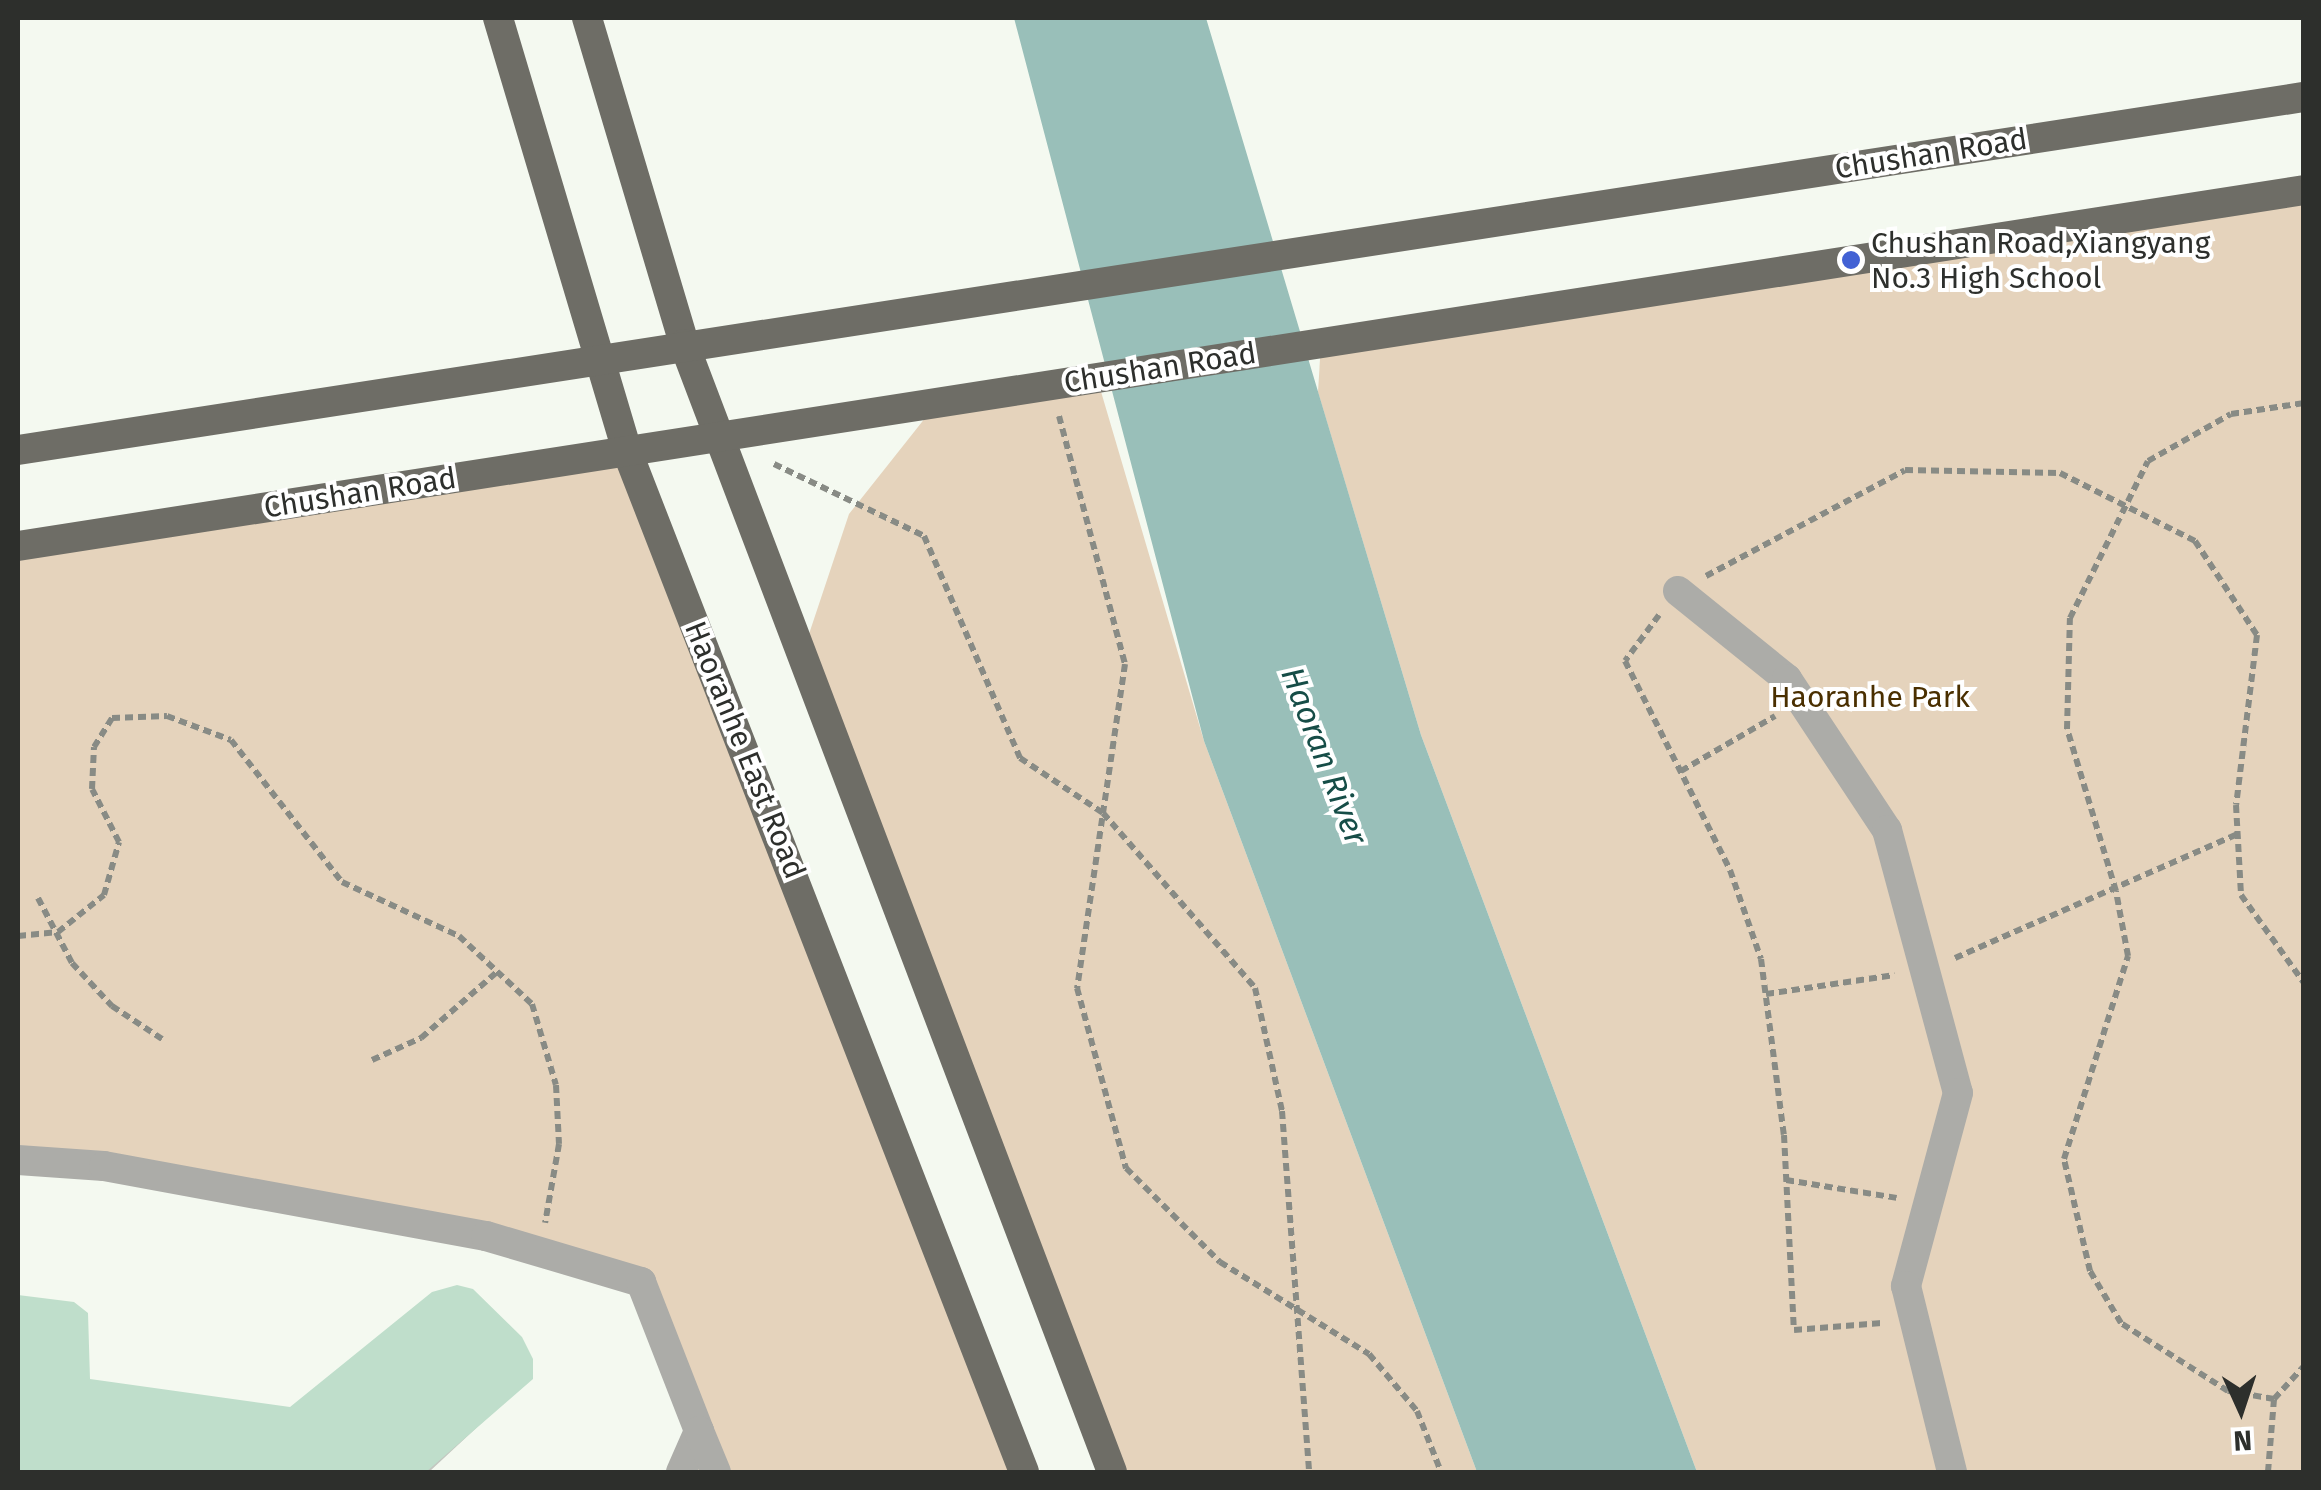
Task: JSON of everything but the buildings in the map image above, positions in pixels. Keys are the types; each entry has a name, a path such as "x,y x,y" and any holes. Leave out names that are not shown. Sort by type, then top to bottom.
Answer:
{"main road":[{"name":"Haoranhe East Road","path":"498,18 627,451 1024,1472"},
{"path":"587,18 684,344 1112,1472"},
{"name":"Chushan Road","path":"18,450 684,344 2304,97"},
{"name":"Chushan Road","path":"18,546 2304,190"}],"street":[{"path":"1678,590 1788,679 1887,830 1958,1093 1906,1286 1952,1472"},
{"path":"18,1160 104,1166 540,1249 641,1282 716,1472"},
{"path":"681,1472 698,1431"}],"path":[{"path":"1051,385 1124,664 1076,988 1126,1168 1220,1262 1369,1354 1417,1410 1442,1472"},
{"path":"2274,1399 2228,1391 2122,1323 2090,1271 2064,1158 2128,956 2116,892 2068,710 2070,618 2148,461 2231,414 2304,403"},
{"path":"770,462 924,536 1020,758 1102,813 1256,988 1282,1111 1301,1312 1309,1472"},
{"path":"1914,1320 1794,1330 1786,1180 1761,960 1730,870 1625,661 1678,590 1905,470 2060,473 2196,541 2257,635 2237,834 2240,895 2304,983"},
{"path":"1680,771 1802,700"},
{"path":"18,936 58,932 104,895 119,842 92,789 94,747 112,718 166,716 231,740 342,882 459,936 532,1004 556,1085 559,1144 540,1249"},
{"path":"1766,994 1925,970 2116,892 2237,834"},
{"path":"38,898 72,963 112,1006 162,1040"},
{"path":"372,1060 421,1038 497,972"},
{"path":"1786,1180 1928,1202"},
{"path":"2268,1472 2274,1399 2304,1366"}],"green space":[{"name":"Haoranhe Park","path":"2303,190 2303,1472 1697,1472 1421,735 1318,392 1321,343"},
{"path":"1097,378 1204,741 1477,1472 1112,1472 802,655 849,514 937,403"},
{"path":"627,451 1024,1472 681,1472 698,1431 641,1282 568,1256 18,1160 18,546"}],"water":[{"name":"Haoran River","path":"1014,18 1206,18 1421,735 1697,1472 1477,1472 1204,741"}],"place":[{"name":"Chushan Road,Xiangyang No.3 High School","path":"1851,260"}]}
